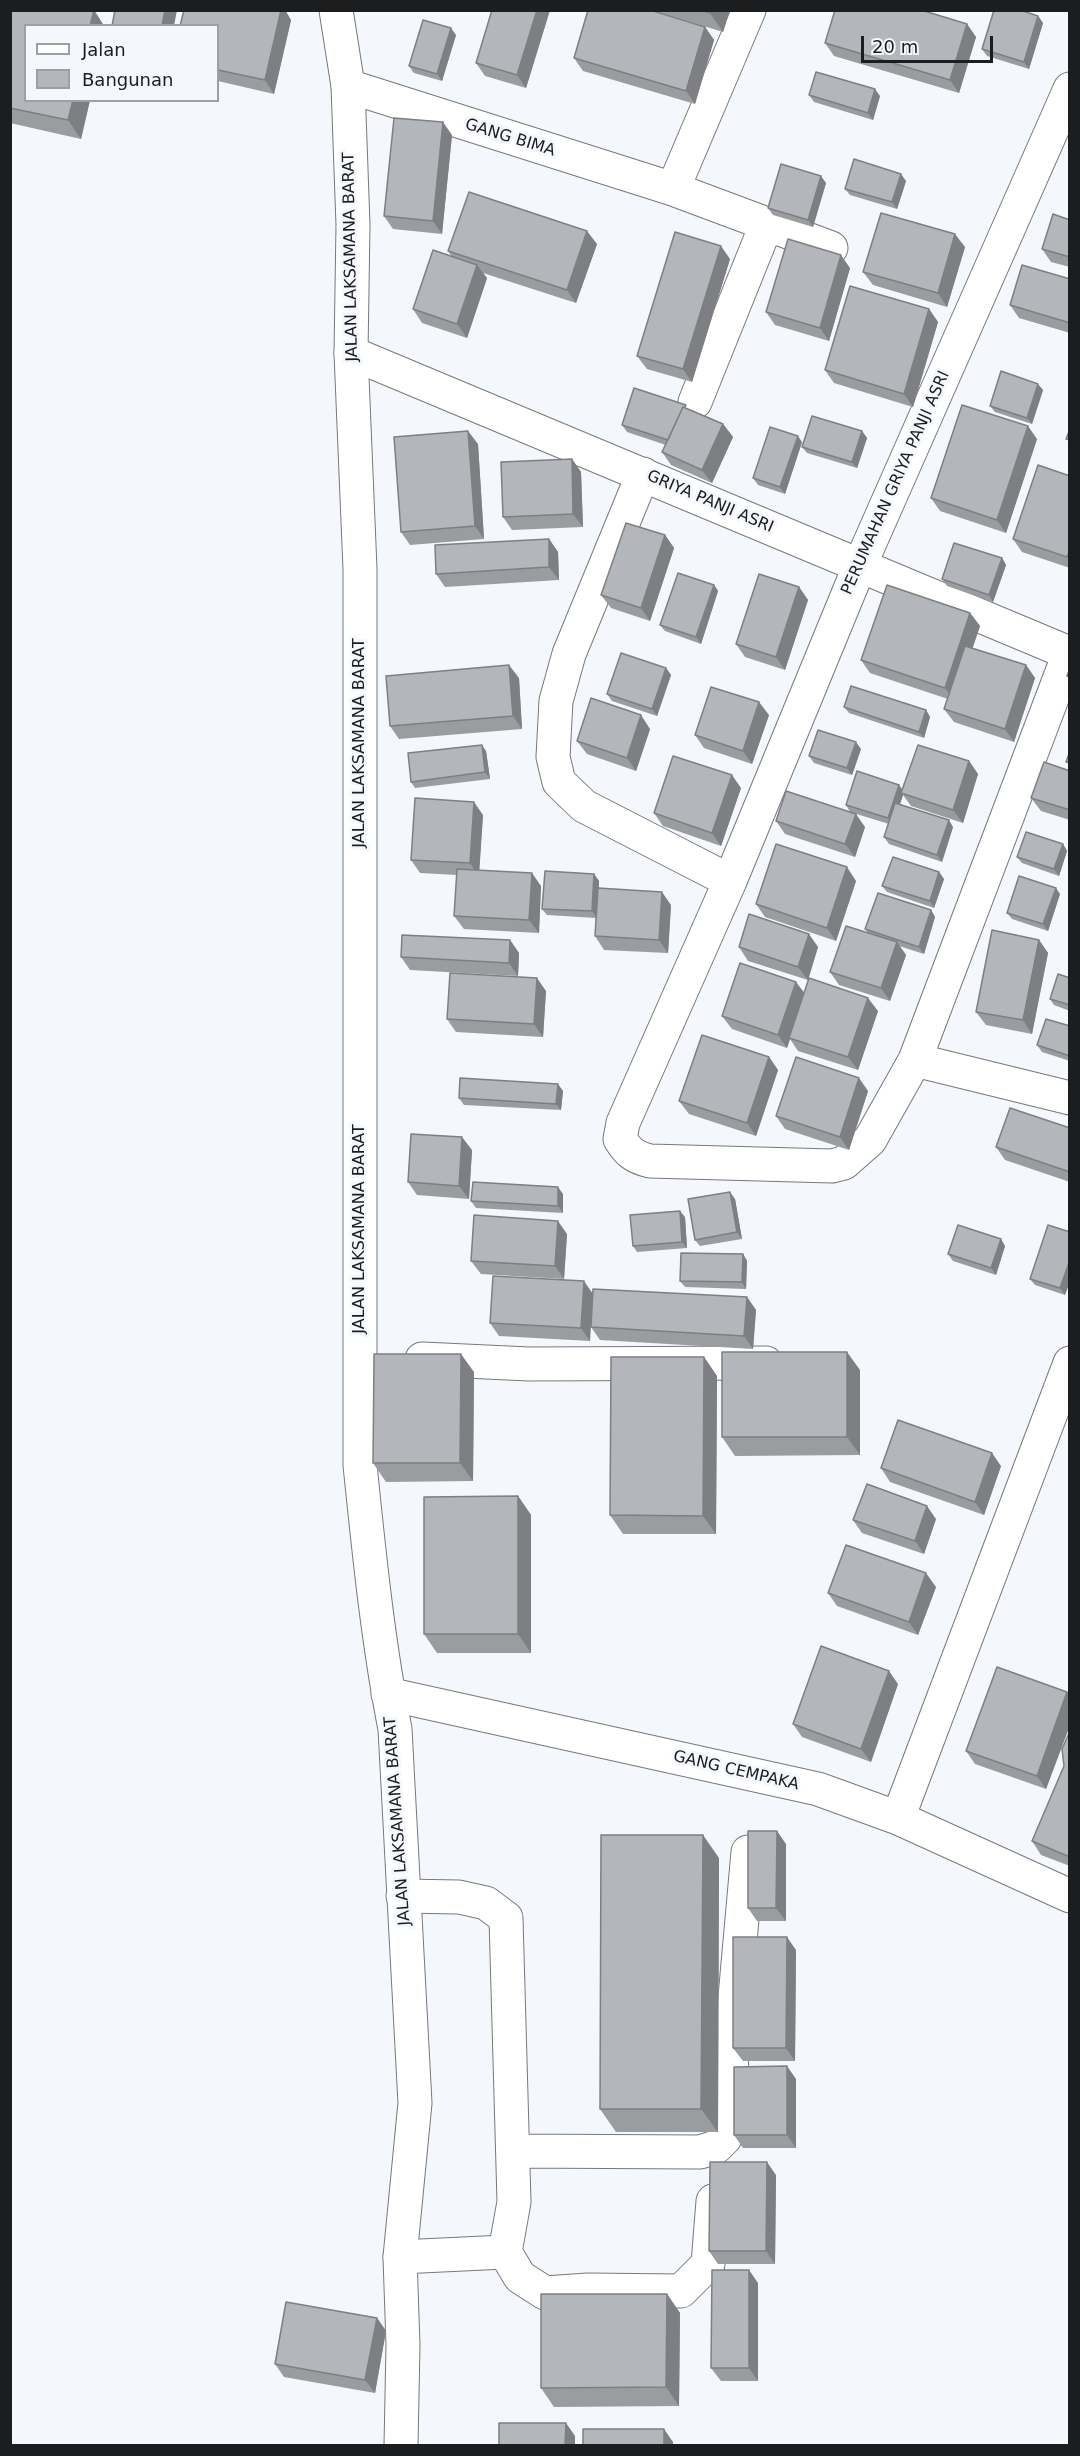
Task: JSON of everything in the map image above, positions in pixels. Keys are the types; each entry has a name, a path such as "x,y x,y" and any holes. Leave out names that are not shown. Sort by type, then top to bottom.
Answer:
{"street":[{"path":"673,189 749,10"},
{"name":"JALAN LAKSAMANA BARAT","path":"332,11 348,87 353,225 351,353 360,569 360,1465 394,1729 415,2103 400,2258 403,2345 401,2445"},
{"name":"GANG BIMA","path":"348,87 673,189 831,248"},
{"name":"PERUMAHAN GRIYA PANJI ASRI","path":"1069,652 915,1060 870,1140 844,1163 831,1166 650,1161 636,1158 628,1152 620,1139 623,1123 730,881 860,566 1070,89"},
{"path":"695,402 767,224"},
{"name":"GRIYA PANJI ASRI","path":"351,353 1069,652"},
{"path":"643,474 569,654 556,701 553,757 559,782 584,806 730,881"},
{"path":"915,1060 1070,1098"},
{"path":"360,1355 529,1364 801,1363"},
{"path":"898,1818 1070,1363"},
{"name":"GANG CEMPAKA","path":"388,1694 818,1789 898,1818 1070,1896"},
{"path":"513,2151 700,2152 716,2147 725,2138 733,2118 731,2042 748,1852"},
{"path":"403,1896 468,1899 486,1903 506,1918 514,2202 506,2253 520,2277 545,2293 588,2290 681,2291 708,2264 716,2147"},
{"path":"400,2258 506,2253"}],"building":[{"path":"10,10 94,10 90,24 24,24 24,102 72,102 68,120 10,108"},
{"path":"115,10 165,10 162,24 112,24"},
{"path":"184,10 281,10 265,80 219,70 219,24 180,24"},
{"path":"492,10 537,10 517,75 476,63"},
{"path":"588,10 650,10 705,27 686,91 574,58"},
{"path":"835,10 921,10 967,24 950,80 825,43"},
{"path":"994,10 1020,10 1038,16 1024,62 982,49"},
{"path":"423,20 451,28 437,74 409,66"},
{"path":"816,72 875,89 868,113 809,95"},
{"path":"394,118 443,122 433,221 384,216"},
{"path":"854,159 901,174 892,202 845,189"},
{"path":"781,164 821,176 808,220 768,208"},
{"path":"469,192 587,231 567,290 448,251"},
{"path":"881,213 955,234 938,293 863,272"},
{"path":"1053,214 1070,220 1070,257 1042,249"},
{"path":"675,232 721,246 683,369 637,356"},
{"path":"788,239 841,255 820,328 766,312"},
{"path":"433,250 477,265 457,324 413,309"},
{"path":"1022,265 1070,279 1070,323 1010,305"},
{"path":"850,286 929,309 904,394 825,370"},
{"path":"1001,371 1038,384 1027,418 990,406"},
{"path":"634,388 686,405 668,440 622,425"},
{"path":"962,405 1028,426 997,520 931,498"},
{"path":"683,407 723,424 702,470 662,452"},
{"path":"812,416 862,431 852,462 802,447"},
{"path":"770,427 798,436 780,487 753,478"},
{"path":"468,431 475,526 401,532 394,437"},
{"path":"572,459 573,514 503,517 501,462"},
{"path":"1038,465 1070,476 1070,550 1067,557 1013,539"},
{"path":"626,523 665,535 641,608 601,595"},
{"path":"549,539 549,567 436,574 435,545"},
{"path":"954,543 1002,558 989,595 942,579"},
{"path":"678,573 714,585 696,637 660,625"},
{"path":"759,574 799,587 776,657 736,644"},
{"path":"887,585 970,613 945,688 861,660"},
{"path":"965,646 1026,665 1005,729 944,709"},
{"path":"621,653 666,668 652,709 607,694"},
{"path":"509,665 513,716 390,726 386,676"},
{"path":"851,686 926,710 919,732 844,707"},
{"path":"711,687 759,702 743,751 695,735"},
{"path":"591,698 641,715 627,758 577,741"},
{"path":"818,730 856,742 847,768 809,756"},
{"path":"482,745 485,772 411,782 408,753"},
{"path":"918,745 969,761 953,810 901,793"},
{"path":"1070,751 1070,763 1066,762"},
{"path":"673,756 732,775 712,833 654,813"},
{"path":"1044,762 1070,771 1070,810 1031,798"},
{"path":"857,771 899,785 888,818 846,805"},
{"path":"786,791 856,814 845,844 776,821"},
{"path":"415,798 474,802 470,863 411,860"},
{"path":"895,803 949,820 937,855 884,837"},
{"path":"1026,832 1063,844 1054,869 1017,857"},
{"path":"776,844 847,867 827,928 756,904"},
{"path":"893,857 939,872 930,901 882,886"},
{"path":"457,869 532,873 529,920 454,916"},
{"path":"545,871 594,874 592,911 542,909"},
{"path":"1019,876 1056,888 1043,924 1007,913"},
{"path":"598,888 662,892 659,940 595,936"},
{"path":"878,893 931,910 919,947 865,929"},
{"path":"749,914 809,934 798,967 739,947"},
{"path":"846,926 897,942 881,988 830,972"},
{"path":"992,930 1039,940 1023,1020 976,1012"},
{"path":"402,935 510,940 509,963 401,957"},
{"path":"740,963 796,982 778,1035 722,1016"},
{"path":"450,973 537,978 534,1024 447,1019"},
{"path":"1058,974 1070,978 1070,1005 1050,999"},
{"path":"809,978 868,998 848,1057 789,1038"},
{"path":"1046,1019 1070,1026 1070,1056 1037,1045"},
{"path":"702,1035 769,1057 747,1123 679,1101"},
{"path":"796,1057 859,1078 840,1137 776,1116"},
{"path":"460,1078 558,1084 556,1104 459,1098"},
{"path":"1010,1108 1070,1128 1070,1172 996,1147"},
{"path":"411,1134 462,1137 459,1186 408,1182"},
{"path":"473,1182 558,1187 558,1206 471,1201"},
{"path":"730,1192 737,1232 695,1240 688,1199"},
{"path":"680,1211 682,1242 633,1246 630,1215"},
{"path":"474,1215 558,1221 555,1266 471,1261"},
{"path":"958,1225 1001,1239 991,1268 948,1254"},
{"path":"1048,1225 1070,1232 1070,1260 1060,1288 1030,1279"},
{"path":"681,1253 743,1254 742,1282 680,1281"},
{"path":"493,1276 584,1281 581,1328 490,1323"},
{"path":"593,1289 747,1297 744,1336 591,1327"},
{"path":"722,1352 847,1352 847,1437 722,1437"},
{"path":"374,1354 461,1354 460,1463 373,1463"},
{"path":"611,1357 704,1357 703,1516 610,1515"},
{"path":"898,1420 992,1453 975,1502 881,1468"},
{"path":"867,1484 927,1506 915,1541 853,1520"},
{"path":"518,1496 518,1634 424,1634 424,1497"},
{"path":"846,1545 926,1573 909,1622 828,1593"},
{"path":"821,1646 889,1671 861,1749 793,1724"},
{"path":"997,1667 1067,1692 1037,1776 966,1751"},
{"path":"1070,1731 1070,1857 1032,1841 1064,1766 1062,1749"},
{"path":"748,1831 777,1831 776,1908 748,1908"},
{"path":"601,1835 703,1835 701,2109 600,2109"},
{"path":"733,1937 787,1937 786,2048 733,2048"},
{"path":"787,2066 787,2135 734,2135 734,2067"},
{"path":"710,2162 767,2162 766,2251 709,2251"},
{"path":"712,2270 749,2270 749,2368 711,2368"},
{"path":"541,2294 667,2294 666,2387 541,2388"},
{"path":"286,2302 377,2318 365,2380 275,2364"},
{"path":"499,2423 566,2423 565,2445 499,2445"},
{"path":"583,2429 664,2429 664,2445 583,2445"}]}
